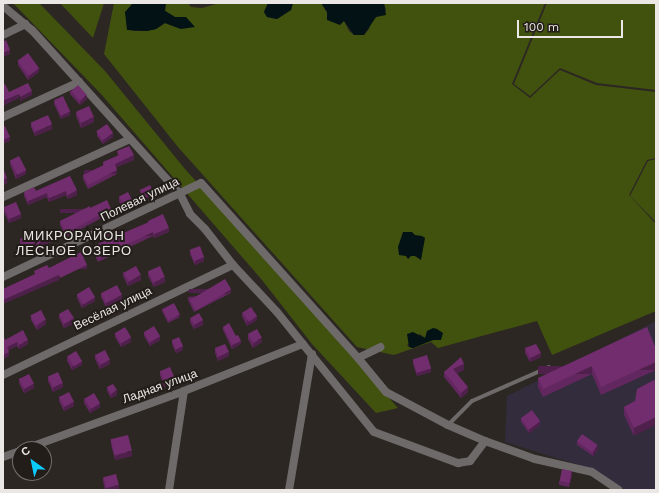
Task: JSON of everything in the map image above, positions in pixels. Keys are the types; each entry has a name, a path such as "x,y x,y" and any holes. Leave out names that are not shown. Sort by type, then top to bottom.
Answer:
{"street":[{"path":"3,6 26,24 180,194 190,214 205,229 233,265 277,312 374,432 458,463 470,461 485,441"},
{"path":"3,35 26,24"},
{"path":"3,117 79,82"},
{"path":"3,197 130,139"},
{"name":"Полевая улица","path":"3,277 201,184 358,358"},
{"name":"Весёлая улица","path":"3,375 233,265"},
{"name":"Ладная улица","path":"47,441 184,391 302,344"},
{"path":"382,347 358,358 386,392 448,425 485,441 535,459 592,472 619,490"},
{"path":"289,490 312,354"},
{"path":"169,490 184,391"}],"lane":[{"path":"448,425 472,401 549,367"}],"shaded area":[{"path":"133,3 166,3 165,11 175,17 186,17 195,27 181,29 165,23 156,29 147,31 127,30 125,12"},
{"path":"268,3 293,3 291,10 277,19 267,17 264,12"},
{"path":"321,3 384,3 386,15 376,17 364,35 354,35 344,21 340,25 327,20 327,12"},
{"path":"403,232 412,232 415,235 425,238 421,260 415,256 411,256 408,259 406,256 399,255 398,247"},
{"path":"656,321 656,490 626,490 589,468 505,442 507,396"},
{"path":"433,328 443,333 441,340 433,340 413,348 409,347 407,334 413,332 425,338 427,331"}],"green space":[{"path":"13,3 39,3 105,71 185,169 398,408 376,413 312,344 262,280 101,94"},
{"path":"60,3 104,3 93,38"},
{"path":"114,3 133,3 125,13 132,31 147,31 156,29 165,23 181,29 186,17 175,17 164,10 166,3 188,3 191,7 202,8 220,3 268,3 264,12 267,17 277,19 291,10 293,3 321,3 327,12 344,21 349,31 354,35 364,35 369,29 372,20 386,10 384,3 545,3 512,84 530,98 560,70 596,85 656,92 656,158 647,160 629,195 656,224 656,311 552,355 537,321 438,348 431,342 394,355 357,347 178,147 104,54","holes":["420,334 425,338 441,340 433,340 413,348 407,345"]},
{"path":"547,3 656,3 656,90 597,83 560,68 530,96 514,84"},
{"path":"656,159 656,222 630,196 648,161"}],"building":[{"path":"6,40 10,50 3,53 3,42"},
{"path":"28,53 39,68 29,76 17,61"},
{"path":"28,83 32,91 20,97 19,94 3,101 3,85 5,84 9,92"},
{"path":"78,85 87,95 80,101 71,91"},
{"path":"63,96 70,111 61,116 54,100"},
{"path":"89,106 94,117 81,123 76,112"},
{"path":"48,115 52,124 35,132 31,123"},
{"path":"107,124 113,133 102,140 96,131"},
{"path":"5,126 10,137 3,140 3,127"},
{"path":"129,146 134,155 115,164 117,170 88,185 83,175 104,165 103,162 119,155 117,151"},
{"path":"19,156 26,170 17,175 10,161"},
{"path":"3,168 7,178 3,180"},
{"path":"70,176 77,190 68,195 66,191 49,198 47,193 28,201 24,192 34,187 36,191"},
{"path":"150,185 154,193 144,198 140,190"},
{"path":"128,192 132,200 123,205 119,197"},
{"path":"107,200 111,209 66,233 60,221 90,206 90,208"},
{"path":"16,202 21,214 9,219 4,207"},
{"path":"163,214 169,228 154,234 153,232 98,258 93,246 149,222 148,221"},
{"path":"49,229 53,237 39,243 40,246 32,250 29,245 24,247 20,239"},
{"path":"200,246 204,257 194,261 190,250"},
{"path":"81,252 87,265 60,278 59,275 3,300 3,289 35,274 34,271 47,265 49,268"},
{"path":"136,266 141,275 129,282 124,273"},
{"path":"160,266 165,277 153,282 148,271"},
{"path":"225,279 231,289 196,310 190,300"},
{"path":"117,285 122,295 106,303 101,293"},
{"path":"89,287 95,297 83,304 77,294"},
{"path":"174,303 180,315 168,320 162,309"},
{"path":"251,307 257,316 249,322 243,313"},
{"path":"68,309 74,318 64,324 59,314"},
{"path":"41,310 46,320 35,325 30,315"},
{"path":"199,313 203,320 194,325 190,318"},
{"path":"229,323 236,336 238,335 241,341 232,345 223,327"},
{"path":"154,326 160,336 150,342 144,332"},
{"path":"125,327 131,337 121,343 115,333"},
{"path":"647,327 656,349 656,362 601,387 592,366 543,389 538,378"},
{"path":"257,329 262,338 253,343 248,334"},
{"path":"23,330 28,340 19,345 17,342 7,347 9,352 3,355 3,334 5,340"},
{"path":"179,337 183,346 176,349 172,340"},
{"path":"225,344 229,352 218,357 215,348"},
{"path":"536,344 541,353 530,358 525,348"},
{"path":"105,350 110,360 100,365 95,355"},
{"path":"76,351 82,361 74,366 67,356"},
{"path":"427,355 431,368 417,373 413,359"},
{"path":"461,357 464,364 453,369 468,387 461,393 444,372"},
{"path":"170,367 175,379 165,383 160,371"},
{"path":"58,372 63,383 53,387 48,376"},
{"path":"29,374 34,384 24,389 19,379"},
{"path":"656,379 656,417 634,428 624,407 635,401 637,389"},
{"path":"113,384 117,390 111,394 107,387"},
{"path":"69,392 74,402 64,407 59,397"},
{"path":"94,393 100,403 91,409 85,399"},
{"path":"532,410 540,421 529,430 521,418"},
{"path":"582,434 598,445 592,452 577,441"},
{"path":"128,435 132,451 114,455 111,439"},
{"path":"562,469 572,471 570,483 560,481"},
{"path":"116,474 119,485 106,488 103,477"}],"district":[{"name":"МИКРОРАЙОН ЛЕСНОЕ ОЗЕРО","path":"74,244"}]}
